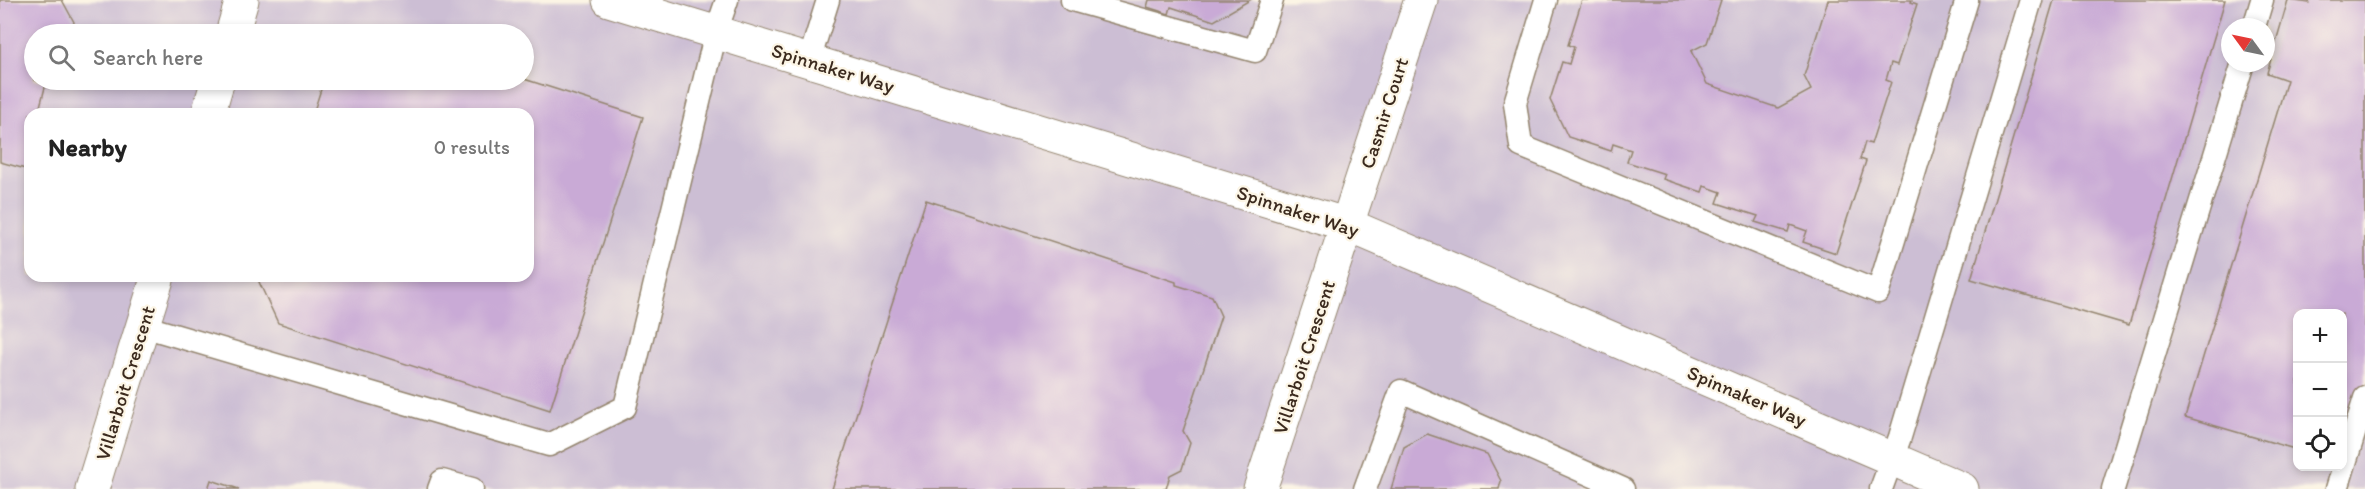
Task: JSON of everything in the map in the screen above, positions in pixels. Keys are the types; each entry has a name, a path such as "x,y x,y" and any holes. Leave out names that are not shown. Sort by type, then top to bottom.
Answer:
{"street":[{"path":"235,24 242,0"},
{"name":"Spinnaker Way","path":"609,0 1348,225 1962,489"},
{"name":"Casmir Court","path":"1348,225 1420,0"},
{"path":"210,108 215,90"},
{"name":"Villarboit Crescent","path":"1260,489 1348,225"},
{"name":"Villarboit Crescent","path":"92,489 156,282"}],"lane":[{"path":"143,326 549,445 625,407 716,33 727,0"},
{"path":"809,61 828,0"},
{"path":"1072,0 1255,51 1272,0"},
{"path":"1546,0 1515,103 1521,146 1878,292 1967,0"},
{"path":"1881,489 2031,0"},
{"path":"2257,18 2262,0"},
{"path":"2113,489 2240,72"},
{"path":"1365,489 1401,391 1623,489"},
{"path":"2337,489 2365,398"},
{"path":"439,489 442,481 472,489"}],"shaded area":[{"path":"0,0 2365,0 2365,489 0,489"}],"building":[{"path":"0,0 62,0 74,24 24,24 24,90 44,90 40,108 24,108 24,169 0,162"},
{"path":"1149,0 1250,0 1214,21 1171,7 1169,14 1147,7"},
{"path":"1582,0 1721,0 1707,43 1691,51 1707,84 1778,108 1811,90 1804,76 1828,0 1912,0 1911,2 1917,4 1897,65 1891,63 1886,80 1891,82 1871,144 1865,142 1860,159 1866,161 1836,253 1803,242 1807,231 1790,225 1788,232 1755,222 1758,216 1717,203 1721,192 1704,186 1702,192 1663,179 1665,174 1627,162 1631,150 1613,144 1611,151 1568,137 1550,100 1562,62 1569,64 1574,47 1568,45"},
{"path":"2054,0 2225,0 2129,325 1971,279"},
{"path":"2288,0 2309,3 2310,0 2365,0 2365,385 2347,445 2347,309 2293,309 2293,449 2185,417 2287,80 2267,73 2275,72 2275,45"},
{"path":"534,82 643,117 550,410 278,323 259,282 534,282 534,108 315,108 321,90 534,90"},
{"path":"926,200 1176,282 1176,285 1212,296 1221,316 1183,431 1190,443 1182,469 1170,475 1166,489 832,489"},
{"path":"1427,434 1487,454 1501,481 1499,489 1391,489 1404,447"},
{"path":"211,480 239,489 208,489"}]}
